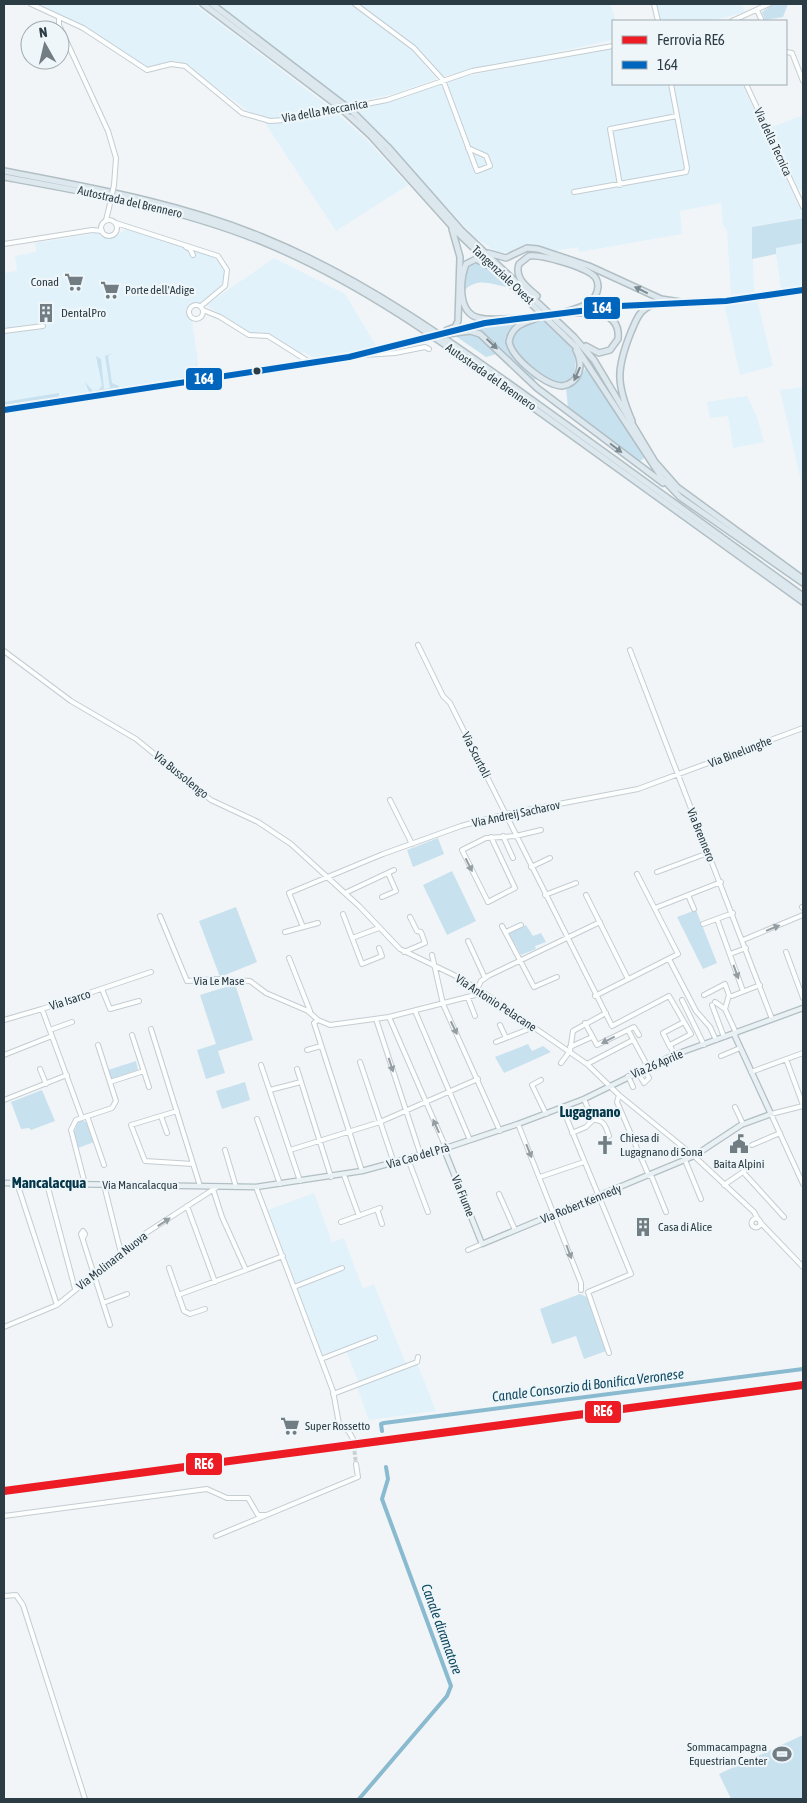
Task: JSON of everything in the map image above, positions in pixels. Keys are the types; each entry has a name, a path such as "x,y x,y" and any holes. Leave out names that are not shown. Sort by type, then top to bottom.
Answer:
{"highway":[{"name":"Tangenziale Ovest","path":"203,4 346,113 371,136 474,250 549,319 588,362 649,460 662,478 680,496 803,583"},
{"name":"Tangenziale Ovest","path":"213,4 353,112 384,142 461,230 565,327 594,360 636,433 655,462 677,487 803,579"},
{"name":"Autostrada del Brennero","path":"4,172 104,190 172,206 262,237 316,261 391,303 478,361 803,596"},
{"name":"Autostrada del Brennero","path":"4,176 101,194 206,221 263,242 317,267 386,305 468,360 803,602"},
{"path":"444,219 456,238 461,264 458,323 447,332"},
{"path":"461,230 497,257 508,258 527,248 538,249 589,266 661,299 687,304"},
{"path":"548,310 518,274 520,264 529,256 552,259 584,270 595,277 598,287 596,297 586,305 557,315"},
{"path":"519,319 480,318 468,312 462,298 464,271 468,262 474,259 481,261 535,306"},
{"path":"636,433 622,394 619,379 620,362 640,312 654,304"},
{"path":"565,327 594,352 605,352 617,341 617,328 609,317 596,313 572,311"},
{"path":"542,316 520,324 513,330 509,340 511,348 516,356 546,381 556,386 566,386 573,382 579,374 579,356 575,348 549,319"},
{"path":"436,335 447,332 470,331 480,334 537,388 680,496"}],"main road":[{"path":"572,311 654,304 726,301 803,290"},
{"path":"542,316 557,315"},
{"path":"447,332 485,323 535,318"},
{"path":"4,410 358,355 436,335"},
{"name":"Via 26 Aprile","path":"610,1085 674,1055 803,1008"},
{"path":"735,1033 740,1048 771,1114"},
{"name":"Via Cao del Prà","path":"215,1188 256,1187 300,1182 344,1175 421,1156 546,1114 610,1085"},
{"name":"Via Robert Kennedy","path":"482,1244 686,1160 743,1124 771,1114"},
{"name":"Via Fiume","path":"445,1149 482,1244"},
{"name":"Via Mancalacqua","path":"4,1183 200,1186 215,1188"}],"street":[{"name":"Via della Meccanica","path":"31,4 102,39 147,70 171,64 185,66 242,112 270,121 285,120 386,100 415,92 443,80 472,71 612,46"},
{"path":"357,4 414,48 443,80 468,148 477,171 490,166 486,156 468,148"},
{"path":"654,4 658,20"},
{"path":"734,20 769,4"},
{"path":"757,10 762,20"},
{"path":"59,18 58,25 108,131 116,158 114,185 109,210 102,229"},
{"path":"787,52 792,53 803,81"},
{"path":"574,192 686,172 687,168 671,85"},
{"name":"Via della Tecnica","path":"746,85 802,200 803,207"},
{"path":"620,185 610,129 677,116"},
{"path":"109,210 117,229"},
{"path":"106,220 218,256 224,263 227,279 225,286 202,308 202,316"},
{"path":"4,244 102,229 110,236 117,229 126,226"},
{"path":"170,239 190,249 193,256"},
{"path":"212,315 202,308 193,306 189,312 195,319 212,315 220,317 249,335 268,336 311,363"},
{"path":"4,331 43,326"},
{"path":"358,355 395,353 425,347 430,349"},
{"name":"Via Scurtoli","path":"418,644 506,814 566,938 606,1013"},
{"name":"Via Brennero","path":"630,650 677,776 733,913 772,1019"},
{"name":"Via Bussolengo","path":"4,651 71,701 136,739 211,800 258,822 291,844 330,878"},
{"name":"Via Binelunghe","path":"677,776 803,728"},
{"name":"Via Andreij Sacharov","path":"303,927 290,893 461,826 506,814 608,797 677,776"},
{"path":"390,800 412,844"},
{"path":"491,837 515,888 488,902 462,850 491,837 516,836 541,830"},
{"path":"503,836 513,858"},
{"path":"657,872 708,852"},
{"path":"531,867 550,858"},
{"path":"344,893 394,870"},
{"path":"382,897 396,891 388,873"},
{"path":"596,996 678,954 637,874"},
{"name":"Via Antonio Pelacane","path":"330,878 404,952 484,993 570,1049 619,1095 694,1156 748,1207 803,1267"},
{"path":"655,908 720,882"},
{"path":"545,895 576,883"},
{"path":"586,895 628,979"},
{"path":"688,895 694,909"},
{"path":"703,924 733,913"},
{"path":"343,914 362,964 382,956 379,948"},
{"path":"743,940 803,915"},
{"name":"Via Le Mase","path":"160,916 187,981 234,979 250,981 266,993 310,1012 318,1020"},
{"path":"404,952 425,942 421,932 417,931 410,917"},
{"path":"717,919 743,991"},
{"path":"477,989 484,978 600,922"},
{"path":"285,932 318,923"},
{"path":"506,932 521,925"},
{"path":"502,926 534,987 556,977"},
{"path":"352,938 379,928"},
{"path":"468,941 484,978"},
{"path":"730,954 746,948"},
{"path":"786,952 803,998"},
{"path":"432,954 443,1004 500,1131"},
{"path":"288,958 310,1012"},
{"path":"669,959 696,1011 710,1027 716,1040"},
{"name":"Via Isarco","path":"104,1165 67,1076 42,1009 151,972"},
{"path":"704,995 725,984 729,995 726,1009 735,1033"},
{"path":"732,996 760,985"},
{"path":"102,989 110,1009 139,1001"},
{"path":"362,1171 314,1023 318,1020 330,1025 339,1025 389,1017 484,993"},
{"path":"561,1063 570,1049 573,1031 606,1013 612,1026 667,995 671,997 691,1034 670,1046"},
{"path":"468,998 475,1016"},
{"path":"682,1000 704,1045"},
{"path":"724,1037 714,1004 726,1009"},
{"path":"4,1020 42,1009"},
{"path":"415,1011 470,1140"},
{"path":"389,1017 445,1149"},
{"path":"376,1019 421,1156"},
{"path":"50,1030 72,1022"},
{"path":"674,1055 663,1033 684,1022"},
{"path":"585,1024 597,1045 634,1027 639,1034"},
{"path":"500,1025 506,1038"},
{"path":"496,1042 534,1027"},
{"path":"151,1028 200,1186"},
{"path":"628,1030 649,1078 644,1083 637,1071"},
{"path":"132,1035 149,1088"},
{"path":"4,1055 52,1036"},
{"path":"570,1049 592,1036"},
{"path":"587,1064 633,1040"},
{"path":"85,1184 71,1130 76,1120 114,1106 116,1101 98,1044"},
{"path":"307,1050 321,1046"},
{"path":"721,1056 740,1048"},
{"path":"751,1072 803,1053"},
{"path":"786,1059 803,1105 771,1114 803,1184"},
{"path":"360,1062 394,1163"},
{"path":"261,1065 300,1182"},
{"path":"40,1069 46,1084"},
{"path":"296,1069 331,1177"},
{"path":"110,1082 144,1071"},
{"path":"4,1100 67,1076"},
{"path":"628,1076 633,1087"},
{"path":"290,1150 380,1122 478,1079"},
{"path":"541,1080 532,1085 546,1114"},
{"path":"270,1090 300,1082"},
{"path":"619,1095 617,1102 666,1212"},
{"path":"584,1098 593,1120"},
{"path":"562,1107 631,1274 588,1292 609,1353"},
{"path":"735,1107 743,1124"},
{"path":"177,1111 131,1125 144,1161 193,1164"},
{"path":"161,1116 167,1133"},
{"path":"257,1119 280,1184"},
{"path":"572,1132 586,1127 593,1120 599,1119 604,1122 609,1136"},
{"path":"518,1124 581,1283 581,1290"},
{"path":"752,1145 780,1133"},
{"path":"224,1150 236,1187"},
{"path":"408,1159 428,1212"},
{"path":"686,1160 701,1199"},
{"path":"540,1178 584,1162"},
{"path":"724,1185 750,1166"},
{"path":"743,1172 784,1217"},
{"path":"344,1175 359,1216"},
{"path":"17,1183 57,1305"},
{"path":"47,1184 75,1289"},
{"path":"104,1185 121,1253"},
{"path":"256,1187 321,1358 333,1394 339,1424 349,1432 353,1439"},
{"path":"215,1188 222,1217 246,1270"},
{"name":"Via Molinara Nuova","path":"4,1327 57,1305 146,1233 215,1188"},
{"path":"498,1194 515,1230"},
{"path":"188,1206 215,1282"},
{"path":"748,1207 752,1225 771,1234"},
{"path":"341,1222 378,1208 382,1224"},
{"path":"752,1221 759,1221 758,1227"},
{"path":"83,1238 110,1325"},
{"name":"Via Robert Kennedy","path":"468,1250 482,1244"},
{"path":"178,1295 283,1256"},
{"path":"169,1268 186,1313 205,1309"},
{"path":"294,1287 342,1268"},
{"path":"103,1303 127,1294"},
{"path":"321,1358 375,1338"},
{"path":"333,1394 417,1362 418,1357"},
{"path":"216,1536 358,1477 356,1464"},
{"path":"4,1516 207,1489 227,1498 248,1498 258,1515 266,1515"},
{"path":"4,1596 16,1595 23,1605 85,1799"}],"shaded area":[{"path":"37,4 194,4 331,108 366,139 408,185 336,231 265,123 182,63 176,61 149,69 101,37"},
{"path":"216,4 351,4 414,52 437,79 394,94 346,104"},
{"path":"360,4 610,4 616,20 612,20 612,40 441,77 417,48"},
{"path":"657,4 741,4 745,12 715,20 660,20"},
{"path":"774,4 788,4 783,17 765,20 762,12"},
{"path":"612,48 612,85 742,85 803,217 752,227 754,292 731,295 727,230 723,225 721,203 680,211 682,234 579,252 578,247 554,251 528,244 510,252 496,252 476,238 352,109 396,100 456,78"},
{"path":"803,115 803,191 799,190 769,128"},
{"path":"803,218 803,243 776,248 776,254 752,259 752,227"},
{"path":"126,229 161,238 218,258 223,264 226,274 220,289 200,303 191,303 188,308 187,316 192,321 198,361 195,372 188,377 139,387 4,407 4,273 17,271 15,256 36,252 35,243 98,233 103,238 113,238"},
{"path":"803,243 803,286 781,289 775,248"},
{"path":"274,258 345,294 377,347 314,358 304,352 301,354 269,335 250,334 206,305"},
{"path":"473,262 479,262 508,287 490,283 479,283 465,290 466,270"},
{"path":"757,299 773,366 740,375 724,303"},
{"path":"547,319 576,354 575,376 563,384 549,382 512,348 514,334 521,326"},
{"path":"517,323 508,334 509,350 537,377 533,382 491,339 480,331 480,328"},
{"path":"466,332 479,335 500,353 486,357 454,335"},
{"path":"114,353 108,356 112,383 119,386 119,389 185,377 193,372 198,361 194,374 186,378 110,392 89,392 85,382 93,391 99,390 102,385 96,356 101,359 104,389 110,388 105,356"},
{"path":"588,365 644,458 639,462 568,408 566,388 574,384"},
{"path":"803,387 803,480 801,481 780,390"},
{"path":"59,393 59,396 54,400 4,407 4,402"},
{"path":"747,396 757,417 764,442 733,448 728,416 710,418 707,402"},
{"path":"438,838 444,854 413,867 407,850"},
{"path":"452,871 476,921 447,935 423,885"},
{"path":"236,907 257,962 220,977 199,921"},
{"path":"696,910 717,963 703,969 677,917"},
{"path":"526,925 533,936 541,933 546,942 535,946 536,949 521,955 509,934"},
{"path":"235,984 253,1040 218,1051 225,1073 206,1079 197,1050 216,1044 200,995"},
{"path":"528,1044 532,1051 543,1046 551,1052 504,1073 495,1057"},
{"path":"136,1061 138,1070 111,1079 108,1070"},
{"path":"245,1082 250,1100 222,1109 216,1091"},
{"path":"42,1090 55,1121 31,1130 29,1128 21,1129 11,1102"},
{"path":"82,1120 87,1123 94,1142 78,1148 74,1132 78,1122"},
{"path":"314,1193 332,1242 344,1238 363,1289 374,1284 406,1364 417,1363 436,1411 369,1420 357,1387 359,1383 346,1351 322,1354 268,1210"},
{"path":"580,1294 587,1297 606,1351 584,1359 576,1336 552,1344 540,1309"},
{"name":"Sommacampagna Equestrian Center","path":"803,1735 803,1799 731,1799 719,1774"}],"waterway":[{"name":"Canale Consorzio di Bonifica Veronese","path":"382,1431 381,1424 384,1423 803,1369"},
{"name":"Canale diramatore","path":"359,1799 447,1696 451,1686 382,1499 388,1479 386,1467"}],"tunnel":[{"path":"353,1439 356,1464"}],"rail line":[{"name":"RE6","path":"4,1491 803,1385"}],"transit line":[{"name":"164","path":"4,410 349,357 485,323 620,306 726,301 803,290"}],"place":[{"name":"Conad","path":"74,282"},
{"name":"Porte dell'Adige","path":"110,290"},
{"name":"DentalPro","path":"46,313"},
{"name":"Baita Alpini","path":"739,1144"},
{"name":"Chiesa di Lugagnano di Sona","path":"605,1145"},
{"name":"Casa di Alice","path":"643,1227"},
{"name":"Super Rossetto","path":"290,1426"},
{"name":"Sommacampagna Equestrian Center","path":"782,1754"}],"district":[{"name":"Lugagnano","path":"590,1112"},
{"name":"Mancalacqua","path":"49,1183"}]}
